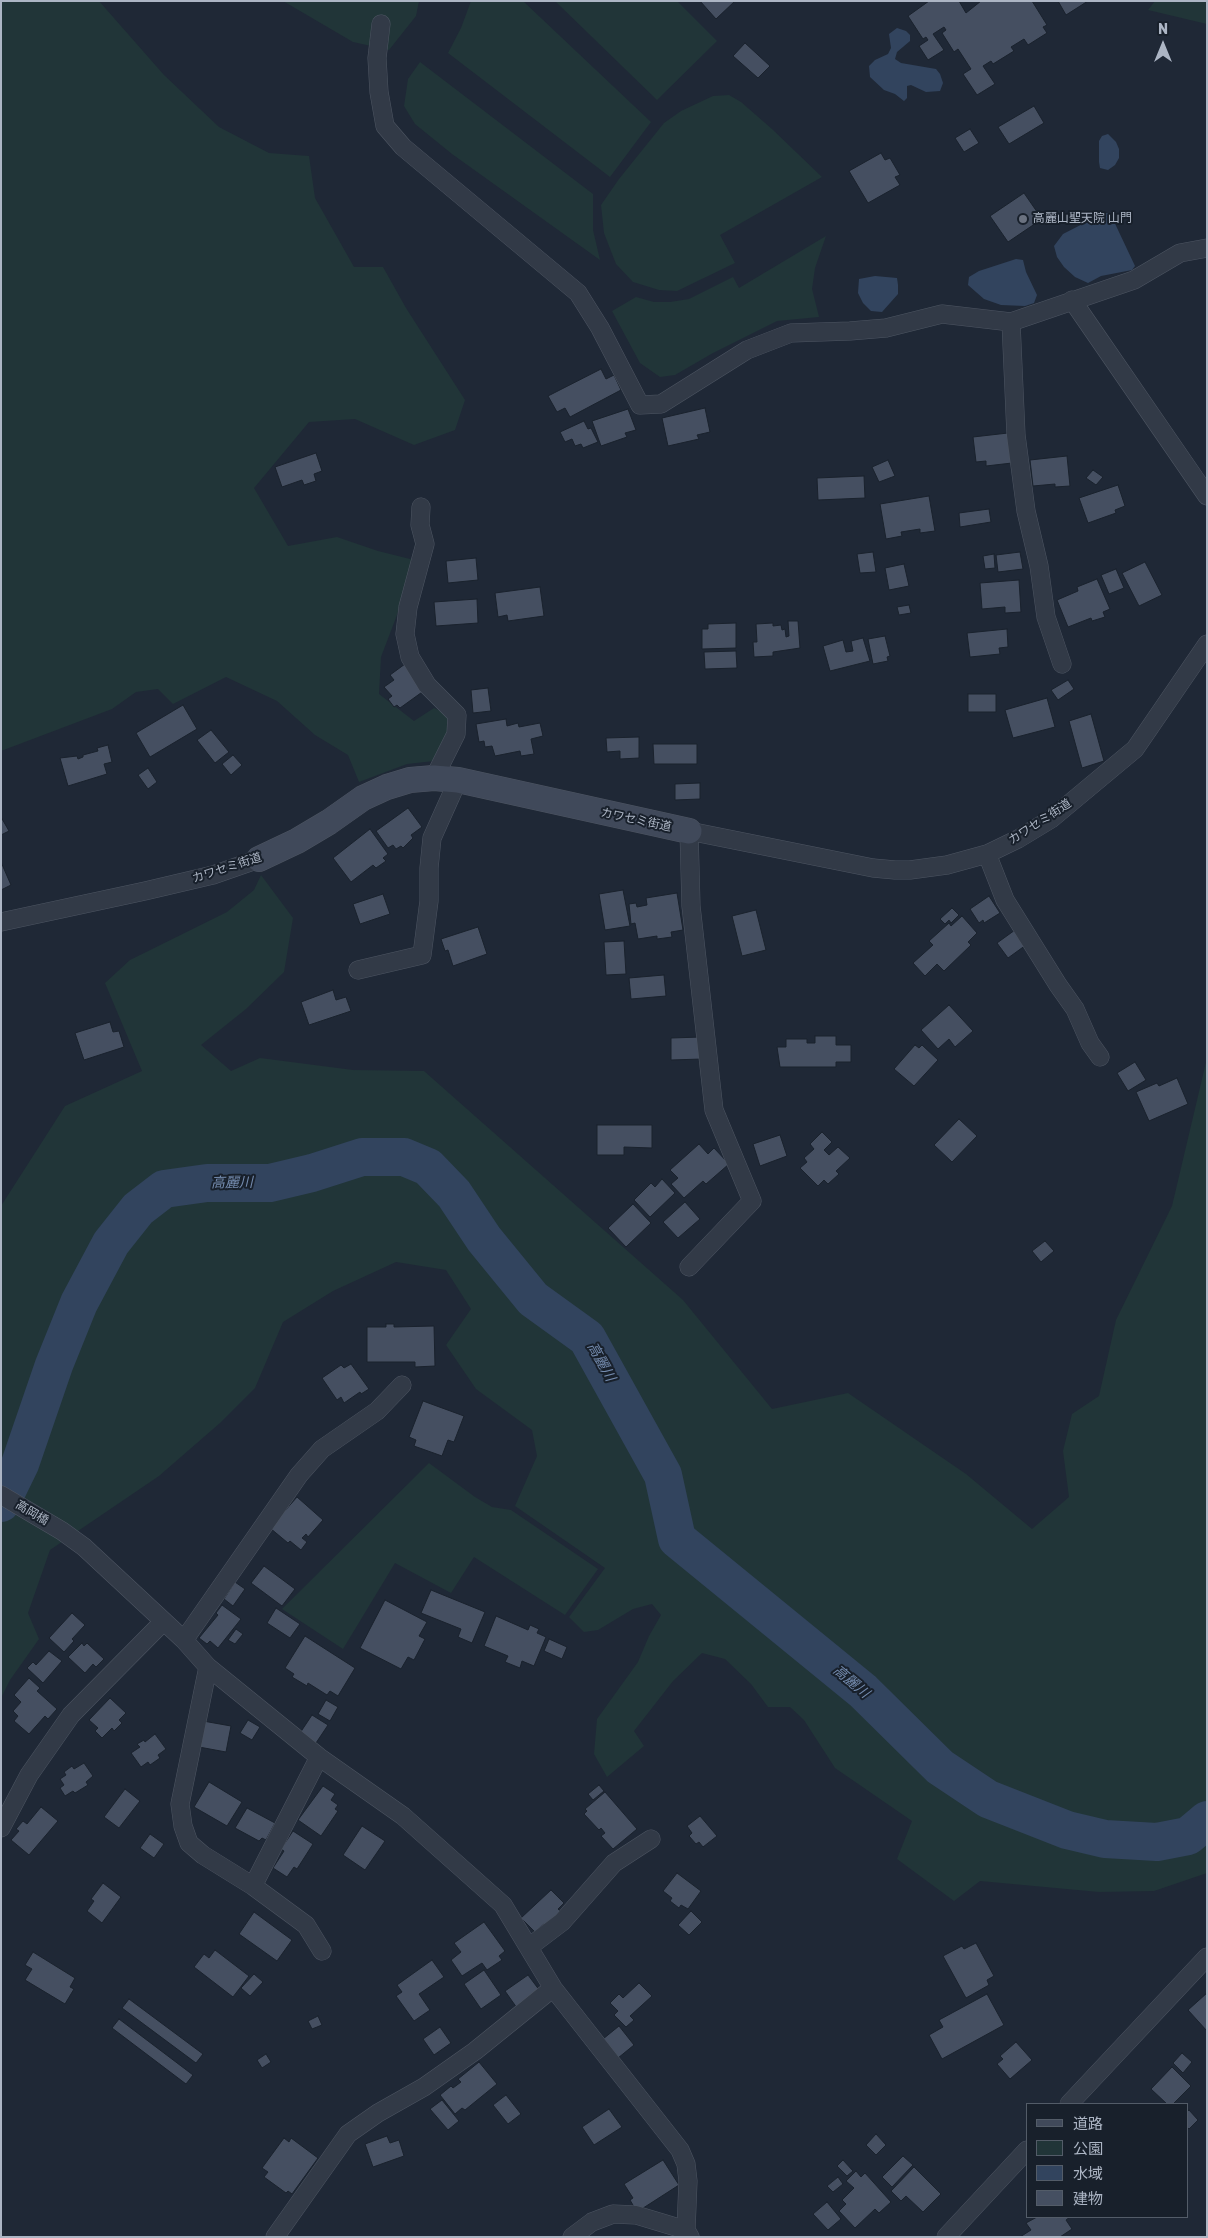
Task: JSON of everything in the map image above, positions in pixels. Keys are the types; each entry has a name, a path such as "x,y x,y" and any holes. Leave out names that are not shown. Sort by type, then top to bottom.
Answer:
{"street":[{"path":"381,24 377,58 379,92 385,126 403,147 578,293 600,328 640,405 661,404 747,350 791,333 850,332 886,328 942,314 1011,322 1134,280 1180,253 1207,248"},
{"path":"1072,300 1207,496"},
{"path":"1011,322 1016,435 1026,511 1039,566 1046,616 1062,664"},
{"path":"421,507 420,525 425,544 408,607 405,634 410,658 427,685 457,715 456,734 434,778"},
{"name":"カワセミ街道","path":"1,922 64,910 204,877 259,859 305,836 363,798 410,780 434,778 458,780 689,831 873,868 910,870 947,866 987,854 1018,839 1051,819 1135,750 1207,644"},
{"path":"358,970 422,955 429,901 429,868 432,838 458,780"},
{"path":"689,831 691,906 714,1110 752,1202 689,1267"},
{"path":"987,854 1005,900 1075,1009 1090,1043 1100,1057"},
{"path":"184,1640 299,1475 322,1449 377,1411 402,1385"},
{"name":"高岡橋","path":"1,1495 62,1531 84,1547 184,1640 208,1667 319,1757 427,1835 503,1905 553,1988 680,2150 686,2164 688,2181 688,2233"},
{"path":"1,1828 29,1775 71,1715 163,1622"},
{"path":"208,1667 180,1804 183,1826 189,1843 253,1886 306,1925 322,1951"},
{"path":"253,1886 319,1757"},
{"path":"529,1946 562,1922 614,1862 651,1839"},
{"path":"1071,2103 1207,1957"},
{"path":"275,2237 348,2134 378,2113 424,2087 475,2051 553,1988"},
{"path":"946,2237 1026,2151"},
{"path":"572,2237 592,2222 613,2214 636,2215 688,2233"}],"green space":[{"path":"1,1 99,1 164,75 219,127 269,153 309,156 315,198 354,267 383,267 406,308 465,400 455,430 414,445 355,419 309,422 254,488 288,546 337,537 378,551 414,560 397,615 381,657 379,694 414,721 434,708 451,716 448,734 434,761 407,764 359,782 348,755 315,735 277,701 226,677 173,704 158,689 136,692 112,709 1,751"},
{"path":"283,1 419,1 416,16 389,50 353,42"},
{"path":"471,1 523,1 651,122 610,177 448,53 461,28"},
{"path":"555,1 677,1 717,41 657,100"},
{"path":"1155,1 1207,1 1207,24 1148,10"},
{"path":"420,62 593,194 593,230 600,260 452,154 415,124 404,106 408,79"},
{"path":"729,95 741,102 772,129 822,177 720,235 735,263 677,291 659,290 633,282 616,264 604,233 601,205 619,179 664,123 681,111 713,96"},
{"path":"826,236 815,268 812,289 819,317 777,321 713,353 675,375 660,377 640,363 612,311 636,297 654,302 689,299 733,277 739,288"},
{"path":"261,875 293,918 284,972 246,1009 201,1045 231,1071 260,1058 353,1070 424,1071 683,1300 772,1409 848,1393 966,1474 1032,1529 1069,1497 1063,1451 1072,1414 1099,1396 1116,1320 1172,1206 1207,1058 1207,1873 1154,1891 1099,1892 980,1881 954,1901 897,1859 912,1821 835,1768 804,1720 790,1707 768,1707 751,1684 725,1659 702,1653 673,1681 634,1731 644,1746 607,1777 594,1754 597,1719 638,1662 649,1636 661,1615 652,1604 633,1609 598,1630 584,1632 569,1617 605,1568 515,1506 537,1456 532,1430 476,1389 446,1345 471,1309 446,1270 396,1262 333,1291 283,1322 255,1388 220,1423 159,1476 50,1550 28,1613 39,1639 10,1680 1,1698 1,1206 65,1106 142,1071 105,983 130,960 227,912 254,890"},
{"path":"429,1463 475,1497 492,1507 511,1510 598,1569 565,1615 474,1557 451,1593 395,1563 343,1649 282,1609"}],"water":[{"path":"897,28 906,31 910,35 910,41 897,52 895,59 901,63 936,69 943,83 940,91 926,92 911,85 907,86 907,98 904,101 895,94 884,90 870,77 869,66 875,60 888,54 891,48 889,34"},
{"path":"1108,134 1116,142 1119,149 1119,158 1115,165 1108,170 1100,168 1099,141 1102,136"},
{"path":"1104,213 1110,213 1135,266 1132,270 1101,276 1088,283 1075,277 1064,267 1057,257 1054,246 1063,234"},
{"path":"1016,259 1023,260 1026,272 1037,295 1034,303 1025,306 1001,305 984,299 968,285 969,277 979,271"},
{"path":"875,276 897,278 898,294 882,312 871,311 863,303 858,293 859,279"}],"building":[{"path":"700,1 735,1 716,19"},
{"path":"929,1 959,1 966,13 981,1 1032,1 1047,25 1043,27 1047,33 1028,45 1024,39 1011,47 1014,51 993,64 991,61 983,66 995,84 977,95 963,74 971,69 958,49 954,52 942,33 946,30 944,27 933,34 944,50 928,60 919,46 928,40 926,37 923,39 908,16"},
{"path":"1058,1 1088,1 1066,15"},
{"path":"745,43 770,66 758,78 733,56"},
{"path":"1034,106 1044,123 1009,144 998,127"},
{"path":"970,129 979,143 964,152 955,138"},
{"path":"881,153 885,160 890,158 900,175 895,177 900,185 868,203 849,171"},
{"path":"1024,193 1042,219 1008,242 990,216"},
{"path":"601,369 606,379 614,375 621,390 570,417 565,408 557,412 548,396"},
{"path":"705,408 710,432 697,435 699,439 668,446 662,418"},
{"path":"628,409 636,430 625,433 627,437 601,446 592,421"},
{"path":"584,421 588,429 591,428 598,442 583,448 581,444 575,446 572,439 565,442 560,432"},
{"path":"1008,433 1012,463 986,466 986,461 976,462 973,437"},
{"path":"316,453 322,471 314,474 316,481 304,485 302,480 282,487 275,467"},
{"path":"1067,456 1070,486 1055,487 1055,484 1033,486 1030,460"},
{"path":"888,460 895,476 879,482 872,467"},
{"path":"1093,470 1103,477 1096,485 1086,478"},
{"path":"864,476 865,498 818,500 817,478"},
{"path":"1118,485 1125,506 1115,510 1116,513 1088,523 1079,498"},
{"path":"929,496 935,531 920,533 920,529 901,532 902,536 886,539 880,504"},
{"path":"989,509 991,522 960,527 959,513"},
{"path":"873,552 876,572 860,573 857,554"},
{"path":"1020,552 1023,569 998,572 996,555"},
{"path":"994,554 995,568 985,569 983,556"},
{"path":"476,558 478,580 448,583 446,561"},
{"path":"1145,562 1162,595 1139,606 1122,573"},
{"path":"904,564 909,586 889,590 885,568"},
{"path":"1116,569 1124,588 1109,594 1101,575"},
{"path":"1097,579 1110,609 1103,612 1105,617 1092,621 1091,618 1068,627 1057,600 1078,591 1077,587"},
{"path":"1019,580 1021,612 1005,613 1005,607 982,609 980,583"},
{"path":"540,587 544,616 508,621 507,615 498,617 495,593"},
{"path":"477,599 478,623 436,626 434,602"},
{"path":"909,605 911,613 899,615 897,607"},
{"path":"788,621 798,621 800,648 773,652 773,656 754,657 753,642 757,642 756,624 773,623 773,626 781,625 782,630 785,629 786,637 789,636"},
{"path":"736,623 736,648 702,649 702,629 708,629 708,624"},
{"path":"1007,629 1008,647 999,648 1000,654 970,657 967,633"},
{"path":"885,636 890,656 887,657 888,661 873,664 868,639"},
{"path":"863,638 870,661 830,671 823,646 843,640 846,652 853,651 851,641"},
{"path":"736,651 737,668 705,669 704,652"},
{"path":"405,664 425,690 400,708 397,705 394,707 388,699 392,696 384,687 394,680 390,675"},
{"path":"1068,680 1074,689 1058,700 1051,690"},
{"path":"488,688 491,711 473,713 471,690"},
{"path":"968,694 996,694 996,712 968,712"},
{"path":"1047,698 1055,727 1013,738 1005,710"},
{"path":"183,705 197,729 150,757 136,733"},
{"path":"1091,714 1104,761 1082,768 1069,721"},
{"path":"506,719 507,726 518,723 519,727 540,723 543,736 531,739 534,754 521,756 520,751 495,756 492,746 485,747 484,741 479,742 476,724"},
{"path":"211,730 229,752 215,763 197,740"},
{"path":"639,737 639,758 620,759 620,751 607,752 606,738"},
{"path":"653,744 697,744 697,764 654,764"},
{"path":"108,745 112,762 104,764 107,774 68,786 60,758 77,756 78,759 83,757 83,755 98,751 97,748"},
{"path":"233,755 242,765 231,775 222,764"},
{"path":"148,768 157,782 148,789 138,775"},
{"path":"700,783 700,799 675,800 675,784"},
{"path":"408,808 422,827 411,835 413,838 403,848 401,846 396,849 393,845 388,848 376,831"},
{"path":"1,817 9,831 1,835"},
{"path":"370,829 388,854 383,858 386,861 376,868 373,865 351,882 333,858"},
{"path":"1,862 11,885 1,890"},
{"path":"623,890 630,926 605,930 599,894"},
{"path":"677,893 683,930 671,932 672,937 657,939 657,936 638,939 635,923 631,924 629,904 636,903 637,907 647,905 646,898"},
{"path":"383,894 390,914 360,924 353,904"},
{"path":"989,896 1000,913 984,923 983,920 979,923 970,909"},
{"path":"952,908 959,915 951,923 949,920 945,924 940,919"},
{"path":"756,910 766,950 742,956 732,916"},
{"path":"962,916 977,933 968,942 971,945 944,971 937,964 925,976 913,963 933,945 929,941 949,923 951,926"},
{"path":"478,927 487,954 453,966 448,950 445,951 441,939"},
{"path":"1015,930 1026,945 1008,958 997,943"},
{"path":"624,941 626,974 606,975 604,942"},
{"path":"664,975 666,996 631,999 629,978"},
{"path":"333,990 336,1000 346,997 351,1011 309,1025 301,1002"},
{"path":"949,1005 973,1031 955,1047 949,1039 938,1049 921,1030"},
{"path":"110,1022 113,1032 119,1031 124,1047 84,1060 75,1033"},
{"path":"815,1036 836,1036 836,1045 851,1045 851,1062 836,1062 836,1067 780,1067 777,1047 786,1047 786,1039 807,1039 807,1043 815,1043"},
{"path":"701,1037 702,1059 671,1060 671,1038"},
{"path":"915,1045 919,1048 922,1045 938,1060 914,1086 894,1069"},
{"path":"1135,1062 1146,1080 1128,1091 1117,1073"},
{"path":"1177,1078 1188,1104 1149,1121 1136,1092 1157,1083 1159,1086"},
{"path":"959,1119 977,1136 952,1162 934,1145"},
{"path":"597,1125 652,1125 652,1148 624,1147 624,1155 597,1155"},
{"path":"822,1132 832,1142 824,1150 829,1155 838,1147 850,1158 836,1171 839,1174 828,1184 824,1180 818,1186 800,1168 807,1162 804,1158 814,1149 810,1144"},
{"path":"780,1135 787,1156 760,1166 753,1144"},
{"path":"699,1144 708,1154 714,1148 729,1164 706,1184 703,1181 684,1198 671,1184 678,1178 670,1170"},
{"path":"662,1179 675,1193 650,1217 634,1200 651,1183 655,1187"},
{"path":"685,1202 700,1219 678,1238 663,1222"},
{"path":"633,1204 651,1223 626,1247 608,1228"},
{"path":"1045,1241 1054,1251 1041,1262 1032,1251"},
{"path":"386,1324 394,1324 394,1327 434,1326 435,1366 415,1367 415,1362 367,1362 367,1327 386,1327"},
{"path":"351,1364 369,1389 361,1394 360,1392 344,1403 341,1397 337,1400 322,1378 341,1365 344,1368"},
{"path":"423,1401 464,1416 454,1442 448,1440 442,1456 414,1446 416,1440 409,1437"},
{"path":"297,1497 323,1520 308,1537 306,1534 302,1538 307,1542 301,1550 290,1541 288,1543 270,1528"},
{"path":"264,1566 295,1589 282,1606 251,1583"},
{"path":"235,1582 245,1589 233,1606 224,1599"},
{"path":"431,1590 485,1612 472,1643 458,1637 461,1629 421,1613"},
{"path":"385,1600 427,1622 419,1636 425,1639 414,1660 408,1657 401,1669 360,1648"},
{"path":"222,1605 241,1619 218,1648 210,1641 207,1644 199,1638 218,1615 216,1613"},
{"path":"276,1608 300,1624 290,1638 267,1623"},
{"path":"72,1613 85,1625 72,1639 74,1641 64,1652 49,1638"},
{"path":"496,1616 528,1630 530,1625 539,1629 537,1633 546,1637 534,1666 522,1661 520,1668 505,1662 508,1656 484,1646"},
{"path":"236,1629 243,1634 235,1644 228,1640"},
{"path":"305,1636 355,1668 338,1696 330,1691 327,1695 308,1683 307,1686 292,1677 294,1674 285,1668"},
{"path":"549,1639 567,1647 562,1659 544,1651"},
{"path":"82,1643 84,1646 87,1643 104,1659 96,1667 93,1664 85,1673 68,1657"},
{"path":"49,1651 62,1661 43,1683 27,1668 33,1662 36,1665"},
{"path":"29,1678 40,1688 37,1691 57,1709 48,1719 45,1716 29,1734 14,1721 18,1716 13,1711 21,1702 14,1695"},
{"path":"110,1698 126,1713 119,1720 122,1723 114,1731 112,1728 102,1738 95,1731 98,1728 89,1720"},
{"path":"326,1700 338,1707 330,1721 318,1714"},
{"path":"312,1715 328,1725 316,1743 300,1733"},
{"path":"248,1720 260,1727 252,1740 240,1733"},
{"path":"203,1721 231,1726 226,1752 199,1747"},
{"path":"155,1734 166,1749 158,1755 160,1758 150,1765 148,1762 141,1767 131,1753 140,1747 137,1744 144,1740 145,1742"},
{"path":"84,1763 93,1776 86,1782 88,1785 75,1793 73,1791 65,1796 60,1788 64,1785 60,1779 66,1775 64,1772 72,1766 74,1769"},
{"path":"209,1782 242,1802 227,1826 194,1807"},
{"path":"599,1785 604,1791 593,1800 588,1794"},
{"path":"323,1786 335,1794 331,1800 338,1805 335,1809 338,1811 321,1836 298,1820"},
{"path":"125,1789 140,1801 119,1828 104,1817"},
{"path":"605,1792 637,1829 613,1849 601,1836 605,1833 601,1828 599,1830 584,1814 587,1811 585,1809"},
{"path":"41,1807 58,1821 29,1855 11,1840 19,1831 16,1829 23,1821 27,1824"},
{"path":"247,1808 275,1823 266,1840 262,1838 259,1841 235,1828"},
{"path":"700,1816 717,1836 703,1847 699,1842 696,1844 689,1836 692,1833 687,1826"},
{"path":"362,1826 385,1841 365,1870 343,1855"},
{"path":"293,1831 313,1844 297,1869 294,1867 287,1877 273,1868 284,1851 281,1849"},
{"path":"150,1834 164,1844 154,1858 140,1848"},
{"path":"677,1873 701,1891 688,1909 681,1905 679,1908 670,1901 672,1898 663,1891"},
{"path":"103,1883 121,1897 102,1923 87,1911 94,1901 91,1899"},
{"path":"551,1890 564,1903 558,1909 561,1912 547,1927 544,1924 535,1932 521,1918"},
{"path":"691,1911 702,1922 689,1935 678,1925"},
{"path":"254,1912 292,1940 277,1961 239,1934"},
{"path":"484,1922 505,1951 499,1956 502,1960 487,1970 482,1963 462,1976 451,1960 461,1952 454,1943"},
{"path":"976,1943 994,1976 987,1980 989,1985 966,1998 943,1956 962,1946 964,1949"},
{"path":"215,1950 249,1976 233,1997 194,1967 204,1954 209,1958"},
{"path":"33,1952 75,1978 70,1987 74,1989 65,2004 25,1980 32,1969 25,1965"},
{"path":"432,1960 444,1977 419,1994 430,2010 414,2021 396,1996 402,1992 397,1985"},
{"path":"484,1970 501,1995 481,2009 464,1984"},
{"path":"254,1974 263,1982 250,1996 241,1988"},
{"path":"528,1975 540,1991 517,2008 505,1991"},
{"path":"639,1983 652,1996 630,2016 634,2020 626,2027 614,2015 618,2011 610,2003 619,1994 623,1998"},
{"path":"1207,1993 1207,2031 1188,2010"},
{"path":"987,1994 1004,2025 942,2059 929,2035 943,2027 939,2020"},
{"path":"129,1999 203,2054 196,2063 122,2008"},
{"path":"318,2016 322,2025 312,2029 308,2021"},
{"path":"119,2019 193,2075 186,2084 112,2028"},
{"path":"619,2026 634,2045 618,2058 603,2039"},
{"path":"440,2027 451,2043 434,2055 423,2039"},
{"path":"1016,2042 1032,2060 1010,2079 997,2064 1003,2059 1000,2056"},
{"path":"1182,2053 1192,2062 1183,2073 1173,2063"},
{"path":"266,2054 271,2062 262,2068 257,2060"},
{"path":"479,2062 497,2084 465,2110 462,2108 455,2114 440,2095 451,2086 453,2088 461,2082 458,2079"},
{"path":"1172,2067 1191,2086 1174,2103 1166,2103 1151,2089"},
{"path":"506,2095 521,2114 508,2124 493,2105"},
{"path":"442,2100 459,2121 448,2130 430,2109"},
{"path":"609,2109 622,2127 594,2145 582,2127"},
{"path":"1188,2111 1198,2120 1189,2129 1188,2128"},
{"path":"876,2134 886,2145 876,2155 866,2145"},
{"path":"387,2136 390,2143 399,2140 404,2156 373,2167 365,2144"},
{"path":"284,2138 289,2142 291,2138 318,2158 292,2194 288,2191 286,2193 264,2177 268,2172 262,2168"},
{"path":"903,2156 913,2165 892,2187 882,2177"},
{"path":"663,2160 679,2185 637,2212 630,2200 633,2198 624,2184"},
{"path":"843,2160 853,2171 847,2176 837,2166"},
{"path":"914,2167 941,2194 923,2212 906,2196 901,2201 891,2191"},
{"path":"856,2171 861,2177 865,2173 891,2202 879,2213 875,2209 855,2228 839,2211 846,2204 842,2200 854,2188 846,2181"},
{"path":"838,2177 843,2184 833,2192 827,2186"},
{"path":"827,2202 841,2219 828,2230 813,2214"},
{"path":"1035,2218 1069,2218 1066,2220 1072,2229 1060,2237 1020,2237 1031,2230 1026,2223"}],"waterway":[{"name":"高麗川","path":"1,1503 20,1464 54,1365 79,1303 111,1243 138,1209 164,1189 207,1183 270,1183 312,1173 362,1157 404,1157 428,1167 454,1194 484,1239 533,1299 587,1338 663,1475 677,1539 863,1691 940,1767 988,1799 1067,1830 1105,1839 1157,1842 1188,1836 1207,1820"}],"place":[{"name":"高麗山聖天院 山門","path":"1023,219"}]}
